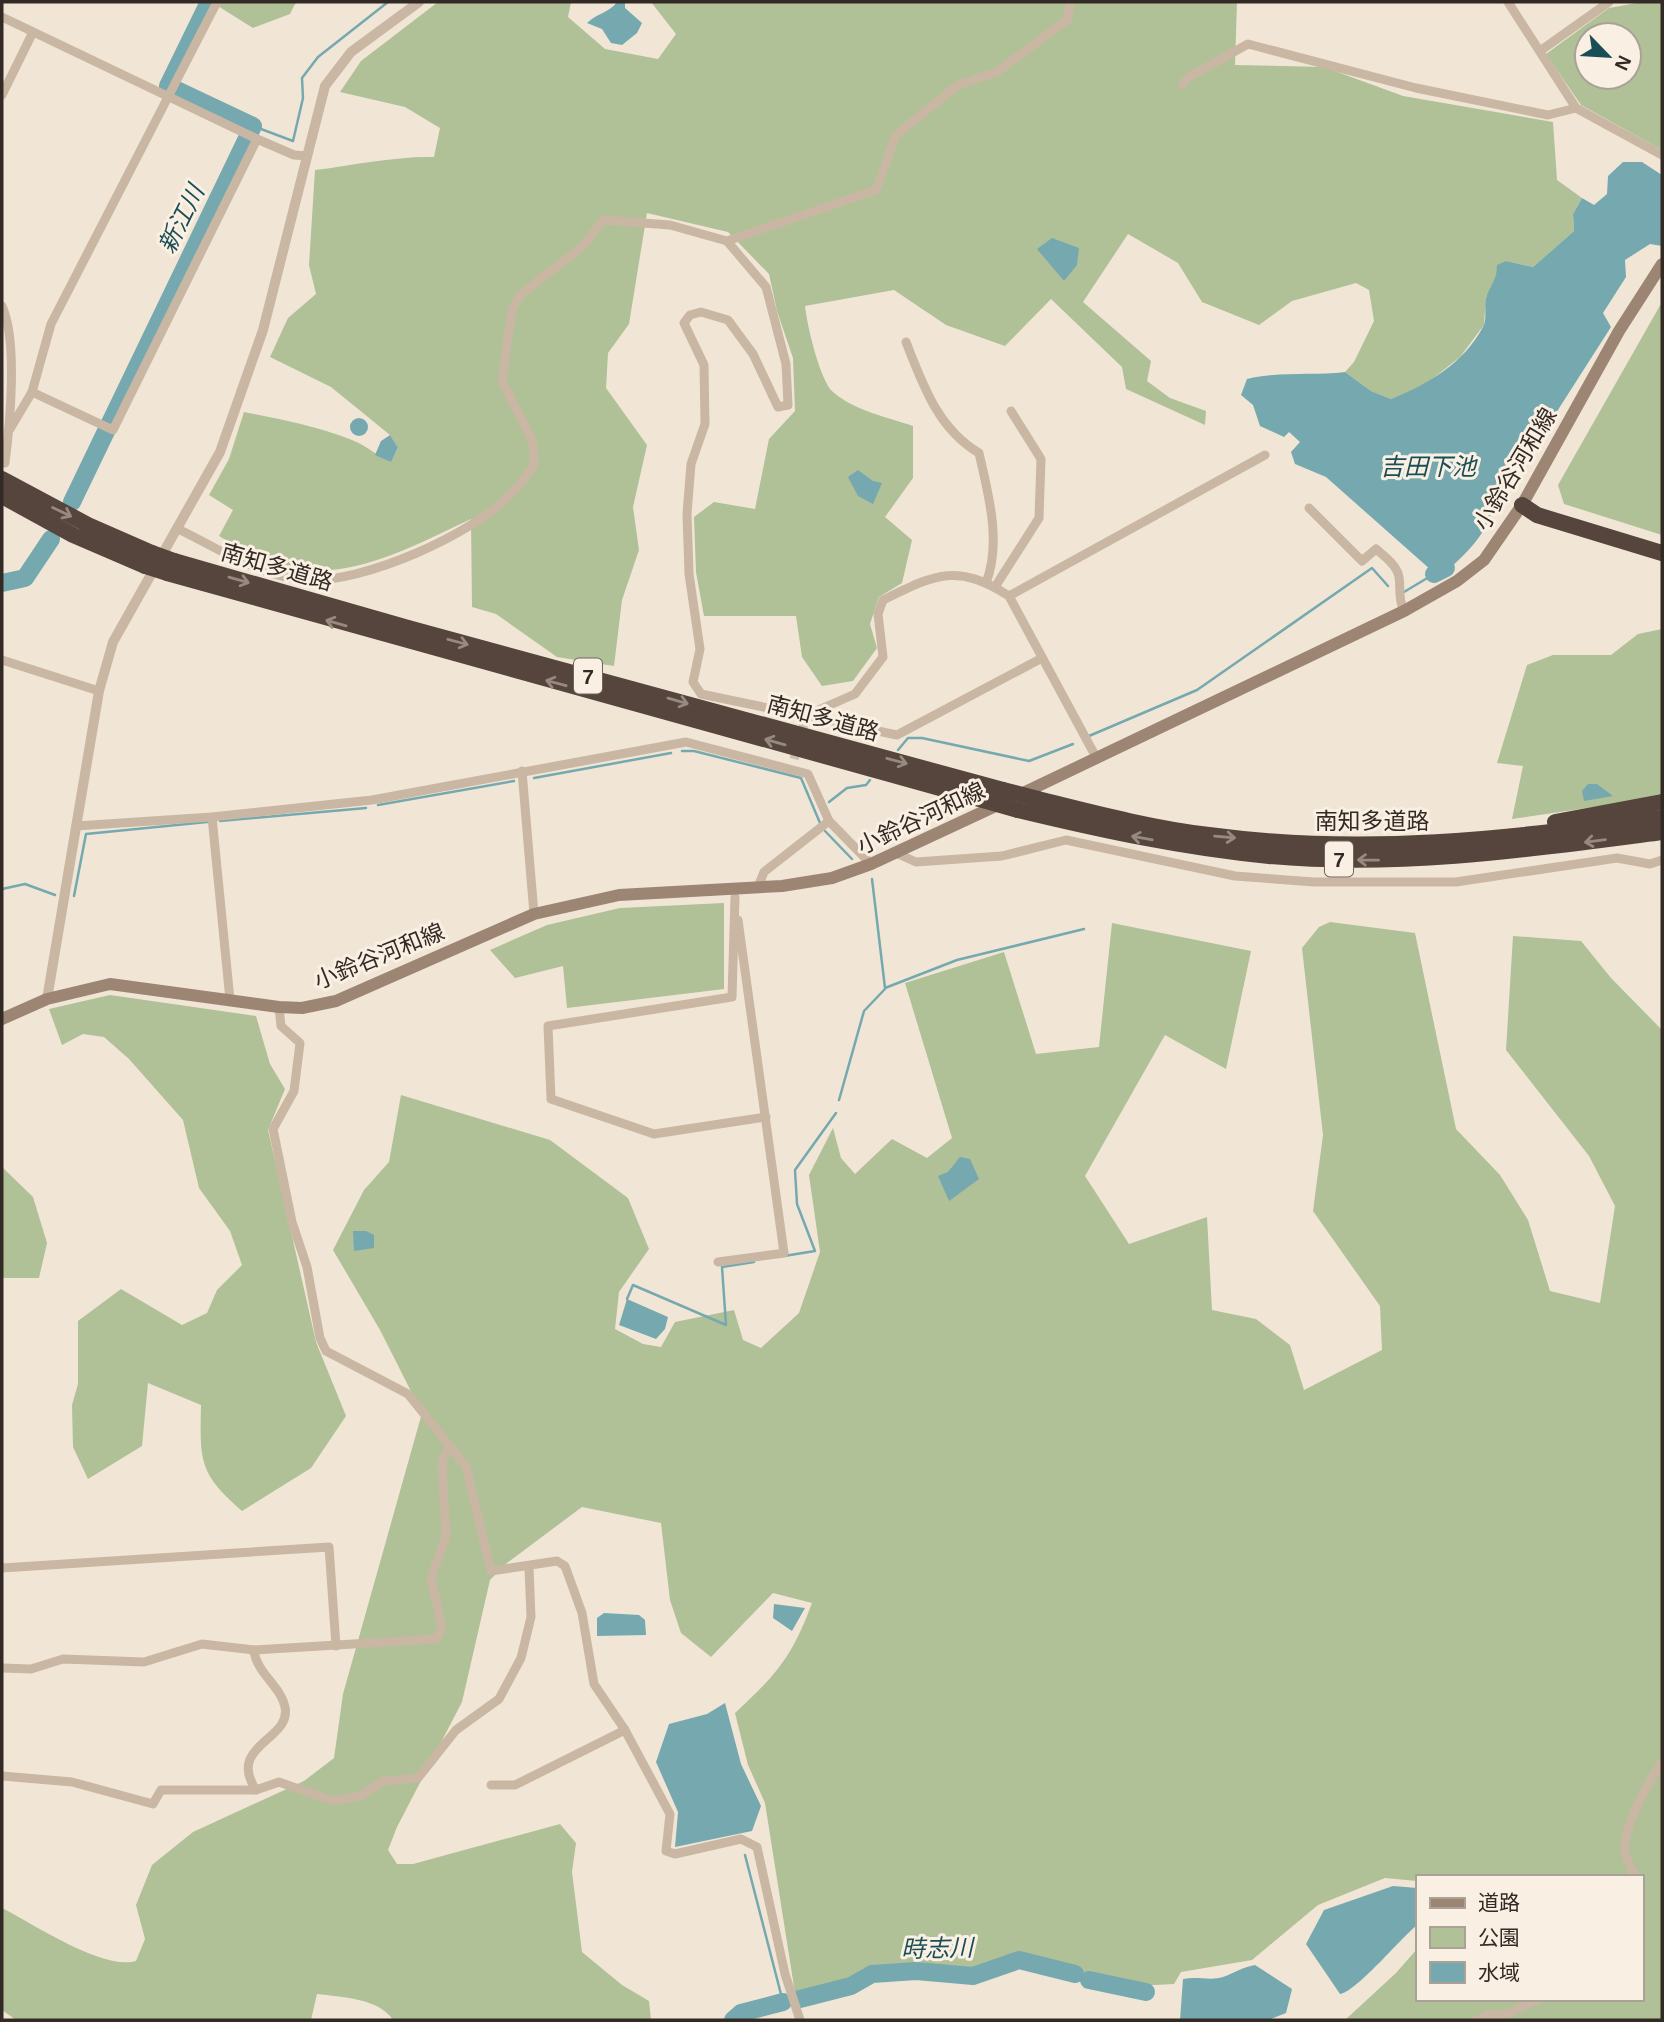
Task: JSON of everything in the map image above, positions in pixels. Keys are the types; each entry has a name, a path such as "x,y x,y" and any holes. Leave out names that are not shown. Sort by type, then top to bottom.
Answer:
{"highway":[{"name":"南知多道路","path":"4,471 77,520 149,559"},
{"name":"南知多道路","path":"2,496 73,535 170,567 1018,810 1124,835 1195,847 1318,859 1435,857 1662,832"},
{"path":"1522,505 1539,506 1662,544"},
{"path":"1522,505 1537,515 1662,553"},
{"name":"南知多道路","path":"170,567 408,628 1003,790 1208,835 1368,846 1481,842 1662,818"},
{"path":"1481,842 1490,832 1662,802"}],"main road":[{"name":"小鈴谷河和線","path":"2,1019 47,999 110,984 302,1008 336,1001 534,914 619,895 734,892 832,878 871,864 1404,611 1457,581 1484,560 1522,505 1619,331 1662,264"}],"street":[{"path":"10,429 32,392 51,324 217,2"},
{"path":"47,999 99,691 113,642 220,452 263,330 320,99 331,74 351,52 419,2"},
{"path":"727,242 876,190 896,135 958,85 997,72 1069,19 1070,2"},
{"path":"1508,2 1576,108 1662,155"},
{"path":"1540,51 1609,2"},
{"path":"2,17 256,139 294,155 307,156"},
{"path":"2,95 33,32"},
{"path":"1182,85 1188,77 1248,44 1416,89 1548,116 1576,108"},
{"path":"32,392 113,429 256,139"},
{"path":"178,529 264,571 305,580 347,579 399,560 465,529 510,496 534,465 533,442 502,381 512,309 522,294 583,246 603,219 670,225 727,242 766,287 786,364 788,405 778,407 753,354 728,320 701,312 690,315 684,323 704,365 705,424 691,464 687,514 689,574 700,649 693,682 701,694 897,736 1042,658"},
{"path":"2,306 12,336 10,429 4,471"},
{"path":"906,342 929,400 958,440 979,453 993,513 990,585"},
{"path":"990,585 1039,518 1041,459 1011,411"},
{"path":"1009,596 1265,455"},
{"path":"1309,508 1362,562 1377,549 1396,568 1399,575 1397,598 1404,611"},
{"path":"806,717 855,694 883,657 878,614 883,600 934,576 967,577 990,585 1009,596 1097,759"},
{"path":"2,660 99,691"},
{"path":"76,826 212,817 372,800 686,742 793,763 808,774 829,821 871,864"},
{"path":"522,771 534,914"},
{"path":"212,817 230,1000"},
{"path":"758,887 764,872 829,821"},
{"path":"895,853 916,862 1002,856 1066,840 1235,876 1338,882 1456,882 1616,858 1650,864 1662,860"},
{"path":"718,1262 784,1253 734,892"},
{"path":"734,892 732,997 548,1026 551,1099 653,1134 766,1117"},
{"path":"279,1007 281,1026 300,1043 294,1091 273,1129 292,1222 307,1267 320,1338 326,1351 408,1394 466,1466 491,1572 529,1568 557,1561 565,1566 582,1613 594,1684 625,1730 670,1814 666,1851 675,1854 741,1839 757,1847 785,1974 800,2020"},
{"path":"2,1668 31,1669 62,1659 145,1662 202,1644 254,1650 436,1639 442,1628 431,1578 446,1536 442,1461 449,1447"},
{"path":"2,1568 329,1547 336,1646"},
{"path":"2,1776 72,1782 153,1804 161,1790 256,1790 279,1782 333,1801 361,1797 383,1781 418,1778 456,1730 499,1699 521,1658 531,1617 529,1568"},
{"path":"254,1650 255,1662 285,1706 285,1718 246,1764 246,1774 256,1790"},
{"path":"491,1785 515,1785 625,1730"},
{"path":"1634,1875 1625,1850 1628,1833 1646,1786 1662,1762"},
{"path":"1477,2020 1487,2015 1507,2014 1535,2001"}],"green space":[{"path":"296,2 290,14 253,28 213,3"},
{"path":"438,2 571,2 568,17 605,49 658,59 676,34 651,2 1237,2 1235,65 1324,67 1403,96 1553,122 1557,180 1582,198 1573,214 1574,231 1533,267 1506,261 1486,297 1484,325 1460,357 1422,387 1391,399 1371,391 1345,372 1354,362 1374,321 1369,290 1356,283 1292,301 1259,325 1202,302 1178,263 1128,234 1083,302 1151,361 1147,381 1170,398 1206,411 1205,425 1126,389 1122,367 1051,299 1005,346 946,325 894,290 805,306 819,365 833,392 861,409 913,426 913,478 885,517 912,540 902,583 879,597 870,624 877,648 853,681 822,686 802,657 796,616 704,616 696,572 694,517 714,502 755,509 769,439 795,411 793,358 777,311 769,274 728,232 647,213 629,324 608,353 606,388 647,445 633,507 639,550 622,600 614,666 557,657 496,614 472,607 471,519 374,561 324,570 298,570 264,562 219,536 233,510 209,495 229,459 244,412 299,423 339,435 391,461 398,449 390,435 331,387 270,357 288,318 316,294 309,265 315,170 390,159 434,157 440,128 405,107 340,92 361,61"},
{"path":"1642,2 1662,2 1662,150 1581,105 1546,54 1573,34 1573,91 1643,91 1643,21 1591,21 1609,8"},
{"path":"1662,302 1662,535 1564,504 1558,485"},
{"path":"1662,629 1662,797 1512,819 1523,766 1497,763 1527,665 1553,655 1611,655 1638,634"},
{"path":"724,903 724,989 567,1008 563,966 515,978 490,950 547,925 620,908"},
{"path":"1330,922 1415,933 1456,1129 1500,1175 1528,1220 1550,1291 1600,1303 1615,1206 1589,1156 1506,1050 1513,936 1581,941 1611,978 1662,1030 1662,2020 1345,2020 1396,1973 1416,1950 1416,2001 1643,2001 1643,1875 1416,1875 1416,1881 1385,1878 1318,1905 1252,1960 1181,1972 1174,1984 1097,1988 1019,1953 972,1972 918,1966 855,1977 795,1993 765,1803 748,1765 735,1713 782,1664 812,1603 773,1593 711,1657 681,1633 670,1600 661,1523 582,1507 507,1563 490,1580 462,1702 397,1827 388,1850 397,1864 413,1864 560,1824 576,1843 572,1872 582,1952 622,1985 649,2001 651,2020 393,2020 379,2007 369,2003 317,1994 311,2020 16,2020 2,2010 2,1908 87,1953 122,1962 136,1961 145,1939 136,1905 152,1865 193,1832 304,1781 334,1758 343,1694 422,1413 380,1330 333,1250 364,1190 389,1162 401,1095 550,1140 628,1198 649,1249 619,1292 615,1329 643,1344 661,1347 675,1322 734,1310 743,1340 761,1348 799,1313 820,1252 809,1175 833,1128 841,1158 855,1174 892,1139 927,1158 952,1138 905,983 1004,952 1036,1054 1099,1047 1112,923 1251,951 1226,1069 1165,1035 1085,1176 1129,1244 1207,1217 1212,1310 1256,1319 1290,1345 1304,1390 1382,1350 1380,1306 1313,1211 1323,1135 1302,948 1319,927"},
{"path":"110,995 256,1016 270,1064 285,1089 268,1130 316,1342 346,1416 311,1468 242,1511 209,1475 202,1453 201,1405 148,1383 142,1446 88,1479 73,1447 72,1405 78,1384 78,1321 121,1289 182,1325 207,1313 217,1290 242,1265 230,1231 199,1188 183,1120 129,1059 104,1037 83,1034 62,1045 49,1009"},
{"path":"2,1167 33,1197 47,1243 39,1278 2,1278"}],"water":[{"path":"617,2 625,2 625,8 642,23 637,33 622,45 611,43 602,29 587,23"},
{"name":"吉田下池","path":"1623,162 1642,162 1662,175 1662,246 1650,244 1625,260 1626,277 1603,313 1611,327 1510,485 1506,484 1477,541 1447,571 1444,566 1431,570 1326,477 1295,464 1291,452 1300,442 1289,432 1284,437 1260,426 1253,405 1241,395 1247,379 1272,375 1345,372 1371,391 1391,399 1431,380 1466,351 1483,327 1486,299 1497,265 1506,261 1533,267 1574,231 1573,214 1582,198 1594,205 1607,194 1608,176"},
{"path":"1052,238 1079,248 1077,265 1064,281 1037,249"},
{"path":"359,418 365,421 368,427 365,433 359,436 353,433 350,427 353,421"},
{"path":"390,435 398,448 391,462 375,455 381,441"},
{"path":"858,470 873,481 882,483 873,504 858,496 848,477"},
{"path":"1588,784 1597,784 1613,796 1584,801 1582,791"},
{"path":"960,1157 970,1159 979,1179 949,1201 938,1176 948,1172"},
{"path":"353,1231 366,1231 374,1235 374,1248 354,1251"},
{"path":"627,1299 668,1317 665,1329 656,1339 619,1325"},
{"path":"774,1604 805,1608 792,1631 773,1618"},
{"path":"604,1613 639,1615 645,1620 646,1635 597,1636 597,1618"},
{"path":"725,1703 741,1764 761,1806 752,1831 675,1847 678,1812 656,1762 669,1724 707,1714"},
{"path":"1393,1886 1416,1888 1416,1926 1367,1975 1340,1994 1306,1944 1324,1910"},
{"path":"1255,1965 1292,1989 1286,2013 1268,2020 1180,2020 1183,1979 1218,1978"}],"waterway":[{"name":"新江川","path":"72,502 253,126 168,86 209,2"},
{"path":"253,126 293,141 303,98 302,78 318,57 388,2"},
{"name":"新江川","path":"2,583 25,578 51,539"},
{"path":"1089,736 1197,690 1372,568 1388,586"},
{"path":"1434,574 1446,568"},
{"path":"1404,592 1434,574"},
{"path":"898,750 908,738 922,738 1029,761 1073,744"},
{"path":"682,751 694,751 801,778 820,823"},
{"path":"534,778 671,753"},
{"path":"829,802 847,788 866,785 870,780"},
{"path":"378,805 514,781"},
{"path":"220,821 366,808"},
{"path":"74,896 86,834 207,822"},
{"path":"825,831 852,859"},
{"path":"872,879 885,988 957,960 1084,929"},
{"path":"2,889 25,884 55,895"},
{"path":"839,1100 864,1011 885,989"},
{"path":"784,1256 815,1251 797,1204 795,1170 836,1113"},
{"path":"627,1299 633,1285 726,1325 722,1267 754,1262"},
{"path":"745,1855 783,2002"},
{"name":"時志川","path":"800,1999 851,1986 872,1974 916,1971 973,1976 1019,1960 1075,1974"},
{"name":"時志川","path":"1089,1980 1146,1992"},
{"name":"時志川","path":"733,2020 741,2013 783,2002"}],"tunnel":[{"path":"794,759 805,720"}]}
